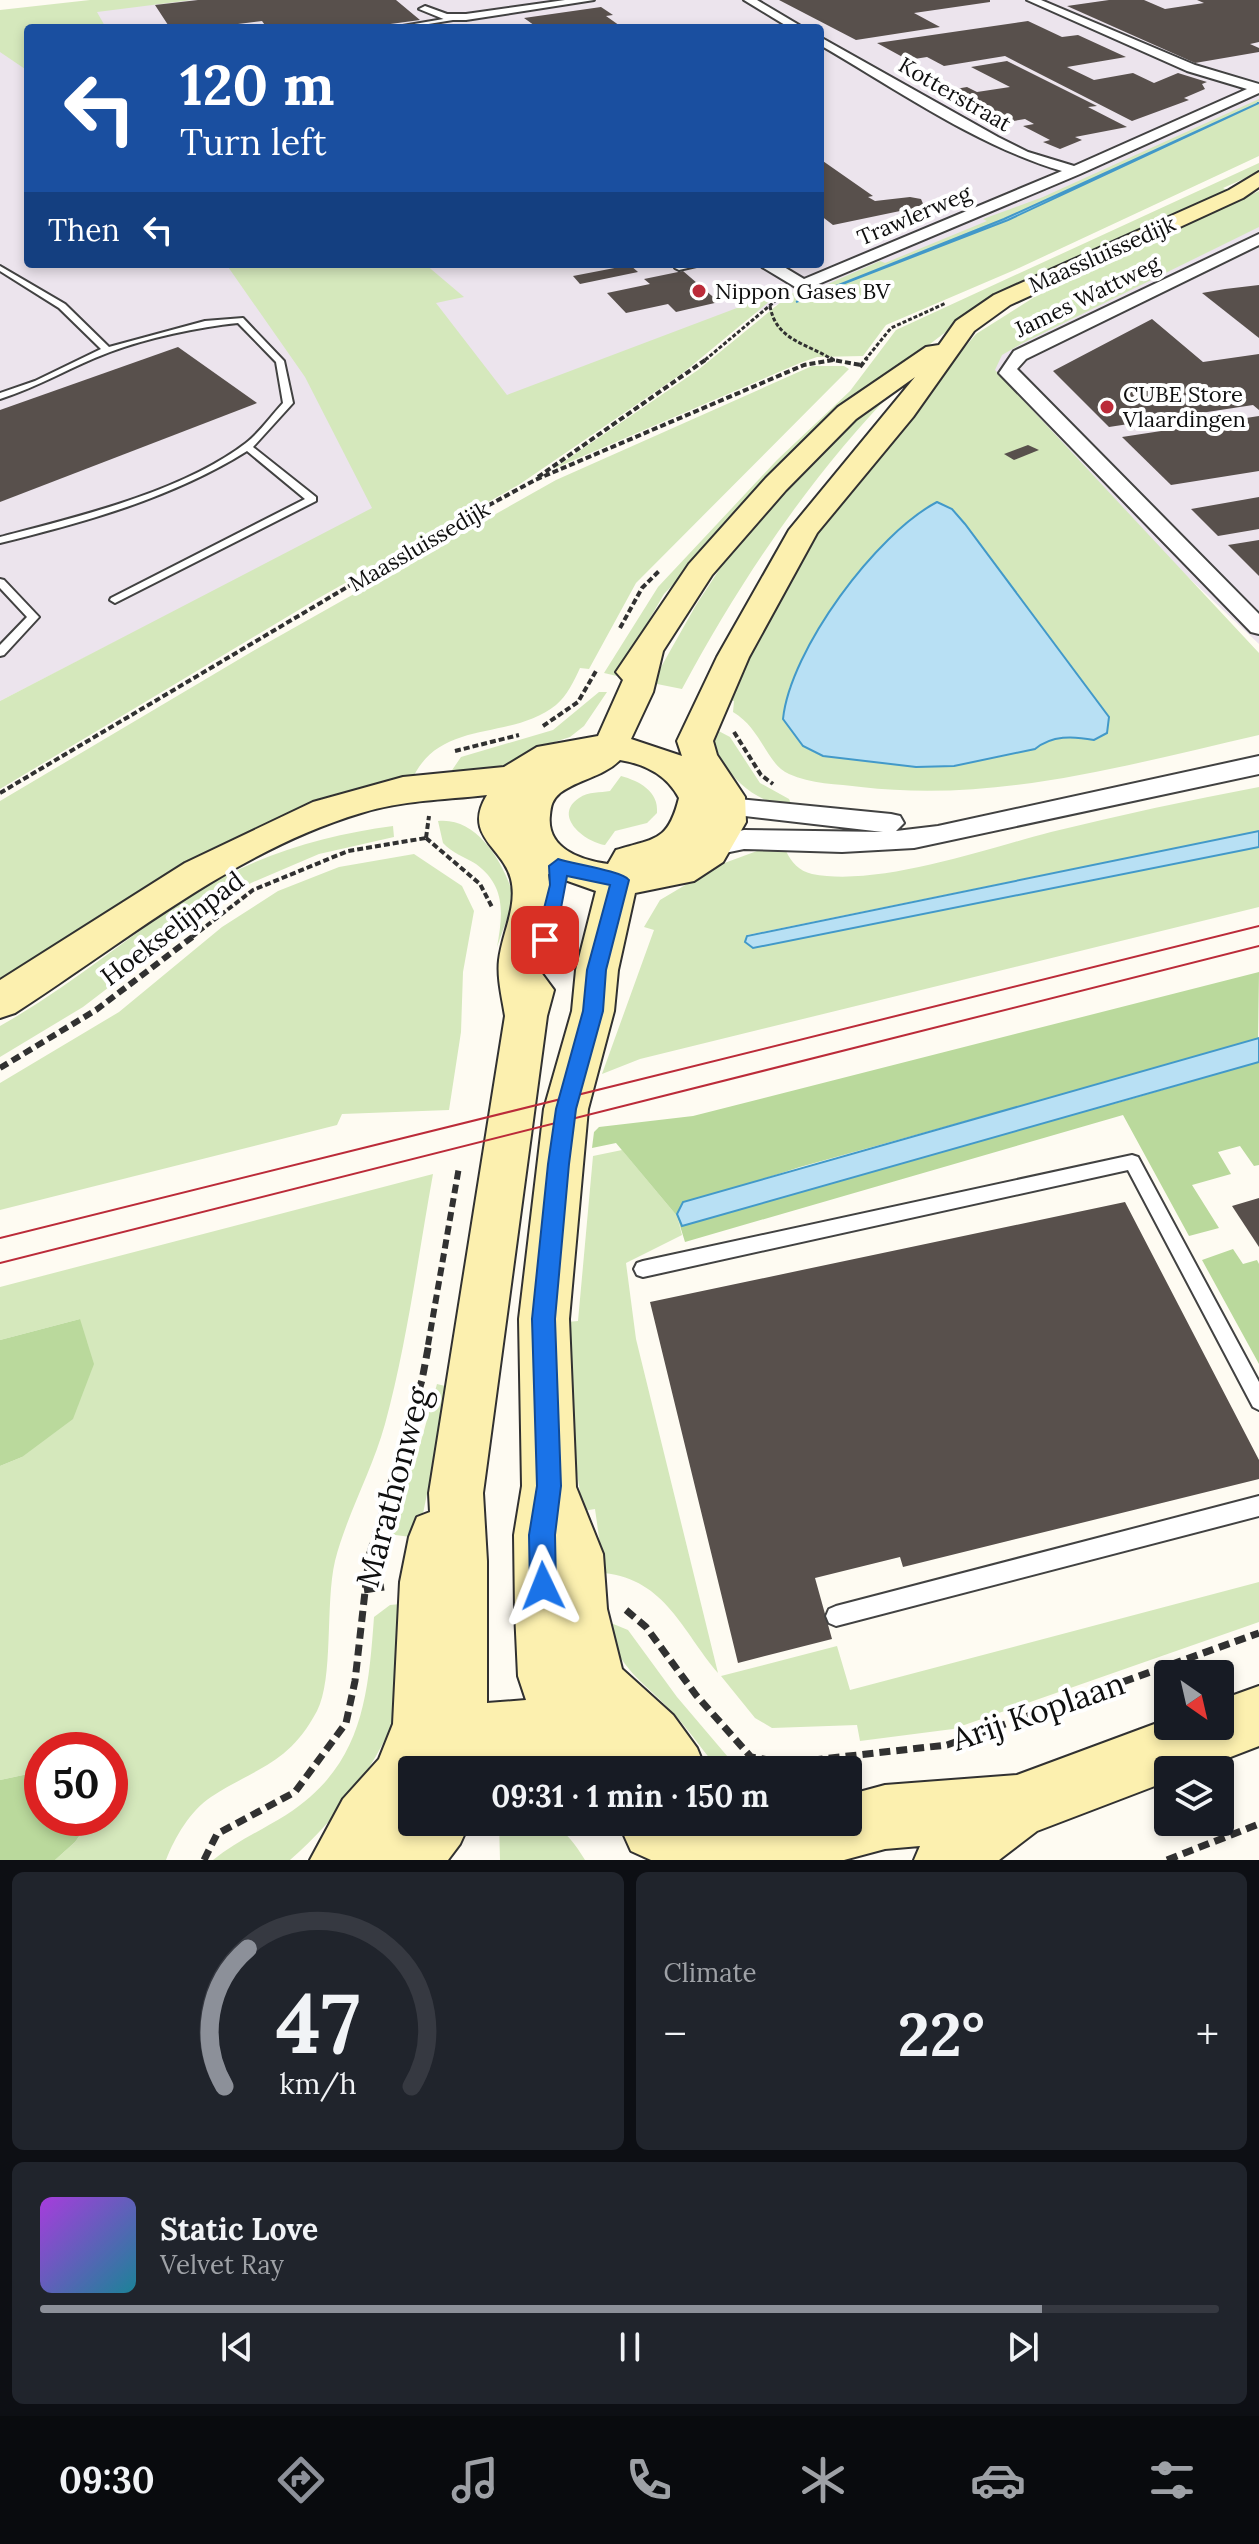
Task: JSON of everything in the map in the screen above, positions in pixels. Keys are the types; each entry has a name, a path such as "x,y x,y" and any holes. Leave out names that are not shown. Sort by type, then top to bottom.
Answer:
{"street":[{"path":"425,9 432,14 462,17 589,0"},
{"path":"749,0 791,24"},
{"path":"1032,0 1191,68 1259,88"},
{"path":"462,17 473,24"},
{"name":"Kotterstraat","path":"824,42 993,140 1023,155 1075,171"},
{"name":"Trawlerweg","path":"803,285 1075,171 1259,88"},
{"name":"Maassluissedijk","path":"700,783 695,741 733,657 804,530 904,411 951,341 965,326 1002,300 1236,194 1259,178"},
{"path":"1250,243 1259,260"},
{"name":"James Wattweg","path":"1250,243 1020,355 1008,368 1008,373 1259,627"},
{"path":"775,268 803,285"},
{"name":"Maassluissedijk","path":"594,747 592,737 619,688 648,653 700,570 776,484 863,400 951,341"},
{"path":"528,845 533,802 546,785 565,772 600,760 594,747"},
{"path":"528,845 504,794 518,776 550,755 594,747 649,753 700,783 868,822 983,824"},
{"path":"715,845 744,838 849,841 951,835 983,824 1259,765"},
{"path":"0,1001 194,874 329,809 403,790 484,784 518,776"},
{"path":"256,844 401,815 528,845 579,874 639,879 685,870 715,845 724,831 700,783"},
{"path":"596,1733 548,1676 542,1535 549,1486 544,1319 566,1109 593,1011 616,972 648,889 629,860 668,848 686,833 696,815 700,783"},
{"name":"Marathonweg","path":"433,1756 423,1724 434,1544 456,1493 526,1016 559,885 528,845"},
{"path":"946,1860 1017,1807 1259,1716"},
{"path":"460,1756 484,1732 513,1728 651,1737 665,1756"},
{"path":"342,1860 370,1812 398,1798"},
{"path":"682,1838 830,1832 885,1817 1017,1807"},
{"path":"407,1860 416,1836"}],"lane":[{"path":"419,24 462,17"},
{"path":"0,268 62,306 107,350"},
{"path":"0,396 38,383 107,350 205,324 240,320 280,361 288,403 248,447 171,486 61,524 0,540"},
{"path":"115,600 312,499 248,447"},
{"path":"0,582 33,617 0,652"},
{"path":"643,1269 1132,1162 1259,1401"},
{"path":"836,1616 1259,1506"}],"path":[{"path":"535,480 551,465 694,370 770,305 803,285"},
{"path":"770,305 772,321 778,331 833,360"},
{"name":"Maassluissedijk","path":"0,793 445,529 535,480 804,365 833,360 862,366"},
{"name":"Hoekselijnpad","path":"0,1068 124,990 253,890 348,851 426,838 432,847 477,878 487,891 492,908 490,922"},
{"name":"Marathonweg","path":"204,1860 217,1834 295,1792 346,1723 355,1681 369,1556 422,1380 454,1193"},
{"name":"Arij Koplaan","path":"862,1758 947,1745 1259,1633"},
{"path":"1167,1860 1259,1824"}],"shaded area":[{"path":"107,0 1259,0 1259,104 1002,219 755,313 0,701 0,12"},
{"path":"1259,221 1259,644 983,384 991,351"}],"green space":[{"path":"90,0 192,0 97,12 104,24 24,24 24,68 0,52 0,10"},
{"path":"1259,99 1259,156 1019,268 886,325 863,356 817,357 800,363 553,469 698,370 792,293 821,287 987,221 983,219 1043,197"},
{"path":"1259,163 1259,172 1223,188 1229,191 964,318 917,354 732,524 664,594 617,676 604,673 658,587 777,460 850,391 896,330"},
{"path":"1259,191 1259,227 1021,344 1002,355 995,370 1259,653 1259,735 1111,769 962,790 912,791 861,787 815,782 789,774 775,762 751,727 733,712 734,701 723,698 816,524 976,334 1047,289","holes":["929,506 1094,740 1056,739 1035,749 954,766 916,767 823,756 789,688 848,588 884,546"]},
{"path":"229,268 430,268 464,297 436,303 507,395 782,291 684,372 520,484 317,599 0,789 0,701 372,508 305,377"},
{"path":"812,366 844,366 849,369 636,583 589,669 580,668 567,693 556,705 518,724 476,733 439,748 423,762 411,782 306,807 215,847 0,987 0,801 260,647 556,480"},
{"path":"899,385 807,492 753,568 682,689 652,683 696,605 738,541 850,421"},
{"path":"599,692 607,692 584,726 570,737 542,746 494,772 446,779 461,757 553,730"},
{"path":"711,727 730,737 760,783 789,799 792,806 763,799 738,781 719,756"},
{"path":"621,776 641,784 651,793 657,813 647,823 615,831 605,845 597,843 574,827 569,813 579,798 610,791"},
{"path":"1259,787 1259,831 747,935 745,942 753,948 1259,847 1259,907 640,1059 602,1074 654,930 644,927 660,900 719,865 757,851 786,851 796,866 812,874 839,877 900,871 1051,832"},
{"path":"438,821 454,822 468,828 481,838 501,865 517,911 510,910 497,947 501,912 493,882 476,864 443,843"},
{"path":"393,826 394,837 319,854 251,883 215,906 83,1007 0,1057 0,1026 51,995 197,892 243,867 292,848"},
{"path":"414,854 462,886 474,911 463,972 461,1032 449,1110 342,1114 337,1125 0,1210 0,1083 119,1012 222,927 278,891 339,867"},
{"path":"1259,972 1258,1040 800,1167 679,1206 1117,1103 1259,1062 1259,1165 1254,1166 1240,1146 1218,1152 1231,1174 1192,1185 1219,1228 1189,1236 1123,1115 685,1242 677,1216 616,1143 592,1148 594,1132 599,1127 693,1116"},
{"path":"622,1150 677,1216 682,1235 626,1263 636,1339 718,1673 658,1597 625,1578 604,1573 595,1509 583,1511 569,1423 567,1322 578,1321 593,1156"},
{"path":"433,1174 393,1393 380,1441 335,1561 326,1680 317,1711 295,1743 283,1754 211,1797 196,1810 166,1860 55,1860 79,1836 128,1836 128,1732 24,1732 24,1775 0,1780 0,1466 22,1457 80,1319 0,1340 0,1287"},
{"path":"1233,1249 1243,1264 1257,1260 1259,1264 1259,1364 1202,1260"},
{"path":"80,1319 94,1364 73,1419 22,1457 0,1466 0,1340"},
{"path":"437,1384 449,1387 418,1538 388,1534 418,1452"},
{"path":"1259,1582 1259,1622 953,1729 860,1741 857,1725 772,1728 755,1718 721,1676 837,1646 850,1690"},
{"path":"411,1603 405,1678 397,1712 374,1759 343,1805 290,1860 213,1860 286,1815 311,1796 331,1775 346,1752 364,1703 374,1617 390,1605"},
{"path":"606,1621 628,1630 677,1697 727,1756 708,1756 675,1715 633,1674 611,1638"},
{"path":"24,1775 24,1836 79,1836 75,1842 55,1860 0,1860 0,1780"},
{"path":"499,1836 567,1836 585,1860 500,1860"}],"water":[{"path":"1259,103 1008,220 796,302 1004,219"},
{"path":"937,502 952,509 965,524 1109,717 1107,733 1094,740 1056,739 1035,749 954,766 916,767 823,756 803,746 783,719 789,691 801,660 840,597 888,540"},
{"path":"1259,831 1259,847 753,948 745,942 747,936"},
{"path":"1259,1038 1259,1062 682,1226 677,1214 683,1202"}],"building":[{"path":"198,0 396,0 420,20 390,24 264,24 262,21 167,24 155,5"},
{"path":"779,0 990,2 914,13 940,27 856,40"},
{"path":"1109,0 1144,0 1165,9 1204,3 1197,0 1259,0 1259,42 1250,44 1259,48 1259,52 1195,63 1067,6"},
{"path":"601,7 613,15 606,16 617,24 532,24 524,18"},
{"path":"1028,21 1062,37 1078,35 1126,57 1067,67 1094,80 1133,73 1154,83 1178,73 1207,82 1202,84 1205,89 1184,98 1189,100 1132,121 1005,56 944,66 927,57 908,60 877,43"},
{"path":"1007,61 1097,106 1088,107 1127,127 1075,137 1082,140 1060,149 1043,142 1050,140 1023,126 1034,124 1025,119 1002,123 944,91 967,87 977,92 1010,87 971,67"},
{"path":"824,162 873,196 868,197 875,201 910,197 921,199 924,206 833,225 824,218"},
{"path":"614,268 633,268 638,272 580,284 573,276"},
{"path":"683,271 719,302 676,312 668,304 626,313 607,293 650,284 644,279"},
{"path":"1259,285 1259,338 1202,293 1225,289"},
{"path":"1152,319 1203,362 1259,354 1259,410 1253,405 1109,427 1053,371"},
{"path":"178,347 257,403 0,502 0,410"},
{"path":"1259,416 1259,471 1171,485 1122,437"},
{"path":"1028,445 1039,450 1014,460 1004,454"},
{"path":"1259,497 1259,529 1218,536 1191,509"},
{"path":"1259,540 1259,576 1228,545"},
{"path":"1259,1198 1259,1247 1232,1206"},
{"path":"1125,1202 1259,1460 1259,1479 903,1567 900,1557 815,1578 832,1639 738,1663 650,1302"}],"tram line":[{"path":"0,1238 1259,926"},
{"path":"0,1263 1259,946"}],"place":[{"name":"Nippon Gases BV","path":"699,291"},
{"name":"CUBE Store Vlaardingen","path":"1107,407"}],"route":[{"path":"543,1586 542,1535 549,1486 544,1319 558,1164 566,1109 593,1011 597,970 620,880 579,874 558,866 561,877 545,940"}]}
